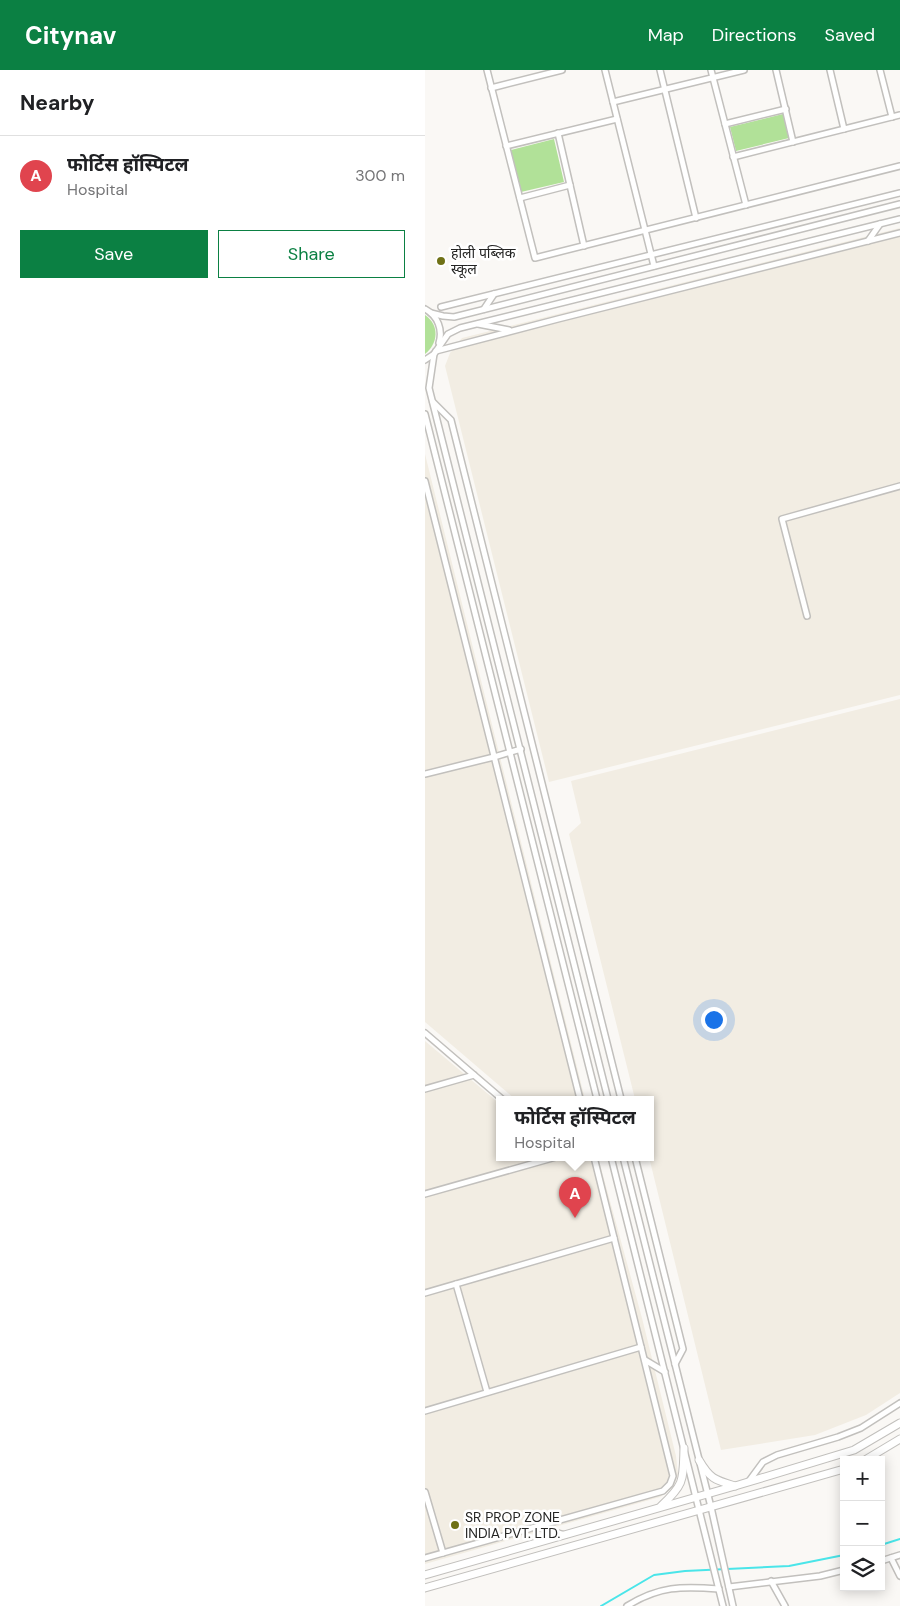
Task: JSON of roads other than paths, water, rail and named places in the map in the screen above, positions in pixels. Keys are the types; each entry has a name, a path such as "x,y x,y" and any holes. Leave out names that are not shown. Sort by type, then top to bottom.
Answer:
{"main road":[{"path":"425,1575 854,1450 900,1423"},
{"path":"872,1456 900,1439"},
{"path":"659,1508 680,1486 685,1448"},
{"path":"699,1460 707,1474 714,1480 735,1486"},
{"path":"425,1588 840,1469"}],"street":[{"path":"487,70 535,258 900,166"},
{"path":"491,88 562,70"},
{"path":"605,70 653,266"},
{"path":"660,70 696,218"},
{"path":"711,70 745,205"},
{"path":"613,102 744,70"},
{"path":"776,70 793,142"},
{"path":"830,70 844,129"},
{"path":"880,70 891,117"},
{"path":"725,124 785,109"},
{"path":"733,157 900,115"},
{"path":"506,146 617,118"},
{"path":"558,133 584,246"},
{"path":"520,198 570,185"},
{"path":"441,308 900,193"},
{"path":"859,204 873,211"},
{"path":"431,313 455,317 900,204"},
{"path":"425,360 436,351 448,334 476,323 900,219"},
{"path":"868,242 881,223"},
{"path":"436,351 900,233"},
{"path":"484,310 494,294"},
{"path":"425,309 438,321 441,332 441,340 436,351 429,388 607,1096"},
{"path":"476,323 512,331"},
{"path":"433,402 451,420 620,1096"},
{"path":"425,414 596,1096"},
{"path":"425,481 579,1096"},
{"path":"807,616 782,519 900,486"},
{"path":"425,774 521,749"},
{"path":"425,1033 498,1096"},
{"path":"425,1089 474,1075"},
{"path":"425,1194 542,1161"},
{"path":"425,1558 663,1491 670,1484 673,1476 595,1161"},
{"path":"612,1161 723,1606"},
{"path":"624,1161 711,1506 733,1606"},
{"path":"636,1161 683,1349 675,1364"},
{"path":"425,1293 614,1238"},
{"path":"456,1284 487,1392"},
{"path":"425,1411 641,1347"},
{"path":"645,1360 665,1372"},
{"path":"749,1482 763,1462 777,1454 838,1438 861,1428 900,1402"},
{"path":"425,1492 443,1553"},
{"path":"537,1526 565,1535"},
{"path":"885,1559 900,1555"},
{"path":"891,1558 900,1576"},
{"path":"729,1587 820,1576 840,1571"},
{"path":"771,1581 785,1606"},
{"path":"627,1606 648,1594 671,1588 699,1587 719,1589"}],"waterway":[{"path":"885,1544 900,1539"},
{"path":"601,1606 654,1575 685,1571 789,1566 840,1556"}],"place":[{"name":"होली पब्लिक स्कूल","path":"441,261"},
{"name":"फोर्टिस हॉस्पिटल","path":"575,1218"},
{"name":"SR PROP ZONE INDIA PVT. LTD.","path":"455,1525"}]}
